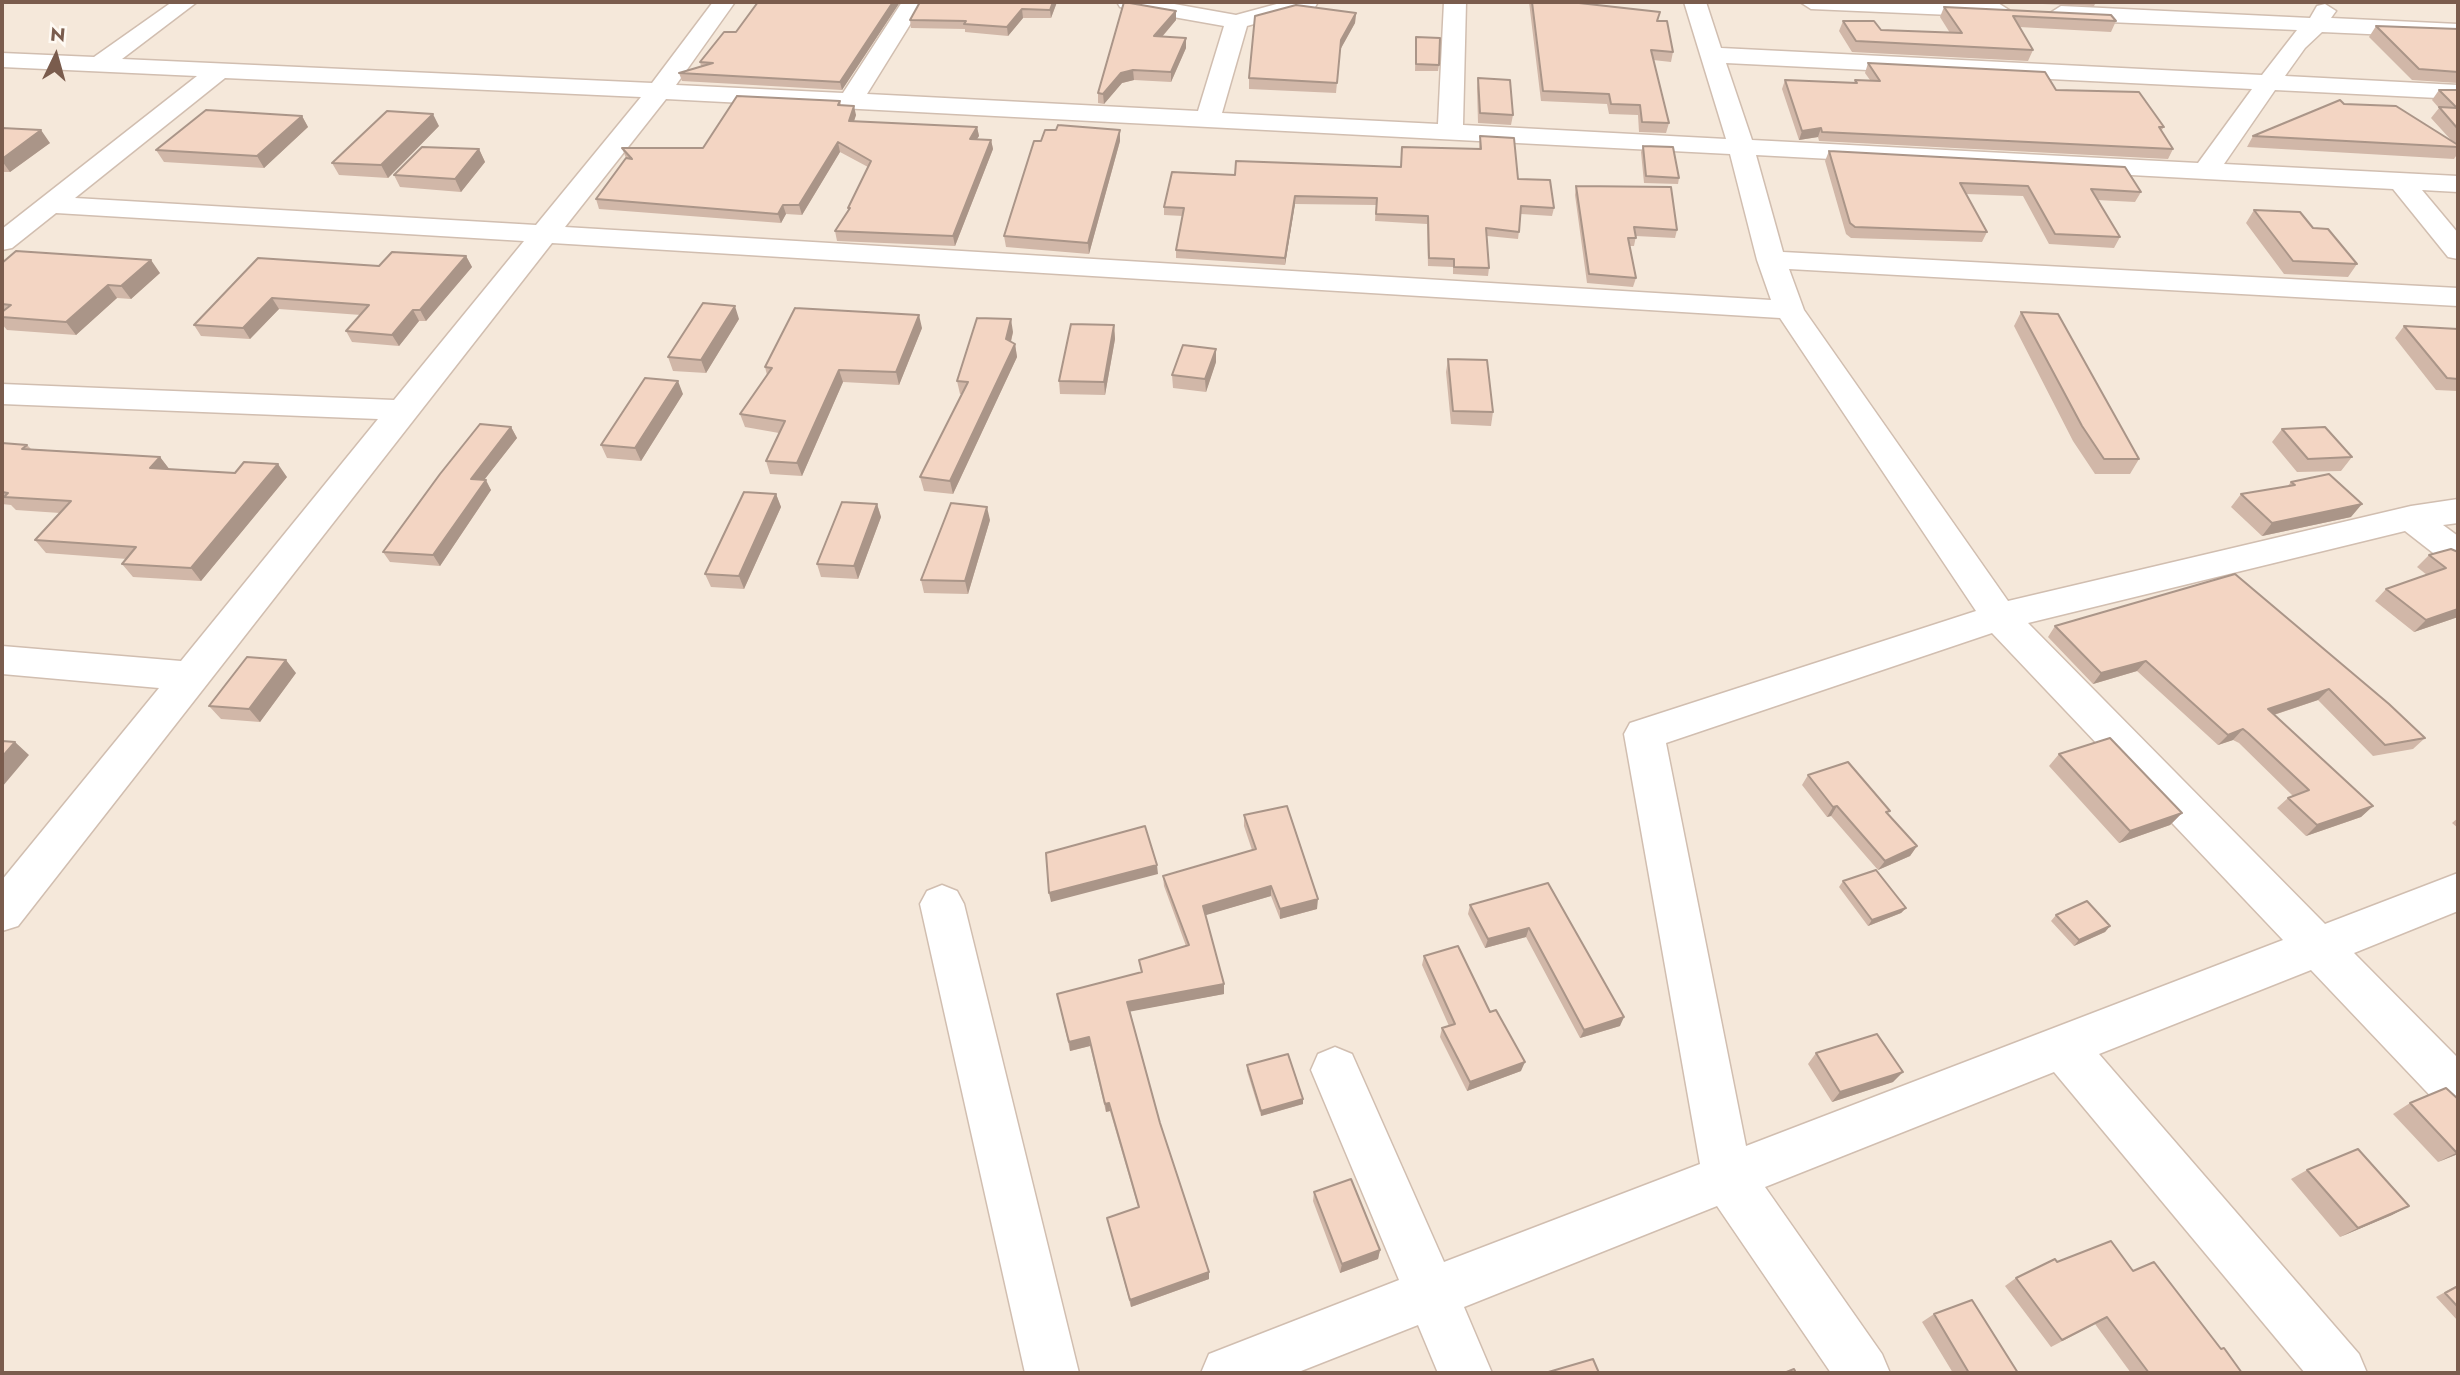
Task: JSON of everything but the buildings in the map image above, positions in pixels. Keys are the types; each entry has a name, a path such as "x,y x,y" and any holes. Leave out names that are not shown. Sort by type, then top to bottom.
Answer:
{"street":[{"path":"98,65 186,2"},
{"path":"2,912 659,91 724,2"},
{"path":"851,100 913,2"},
{"path":"1128,2 1237,22 1307,2"},
{"path":"1450,131 1455,2"},
{"path":"1695,2 1741,146 1771,260 1789,310 1999,617 2458,1091"},
{"path":"1811,2 2458,31"},
{"path":"2223,2 2241,21 2297,43"},
{"path":"2207,169 2297,43 2316,25 2331,2"},
{"path":"1208,119 1237,22"},
{"path":"1712,55 2458,92"},
{"path":"2,60 851,100 2458,184"},
{"path":"2,242 220,71"},
{"path":"2399,179 2458,251"},
{"path":"49,204 1789,310"},
{"path":"1771,260 2458,297"},
{"path":"2,394 402,410"},
{"path":"1863,1373 1727,1177 1644,734 1999,617 2411,519 2458,511"},
{"path":"2411,519 2458,554"},
{"path":"2,660 189,676"},
{"path":"1228,1373 2458,892"},
{"path":"942,904 1052,1373"},
{"path":"2062,1046 2340,1373"},
{"path":"1335,1070 1465,1373"}],"shaded area":[{"path":"2,2 2458,2 2458,1373 2,1373"}]}
